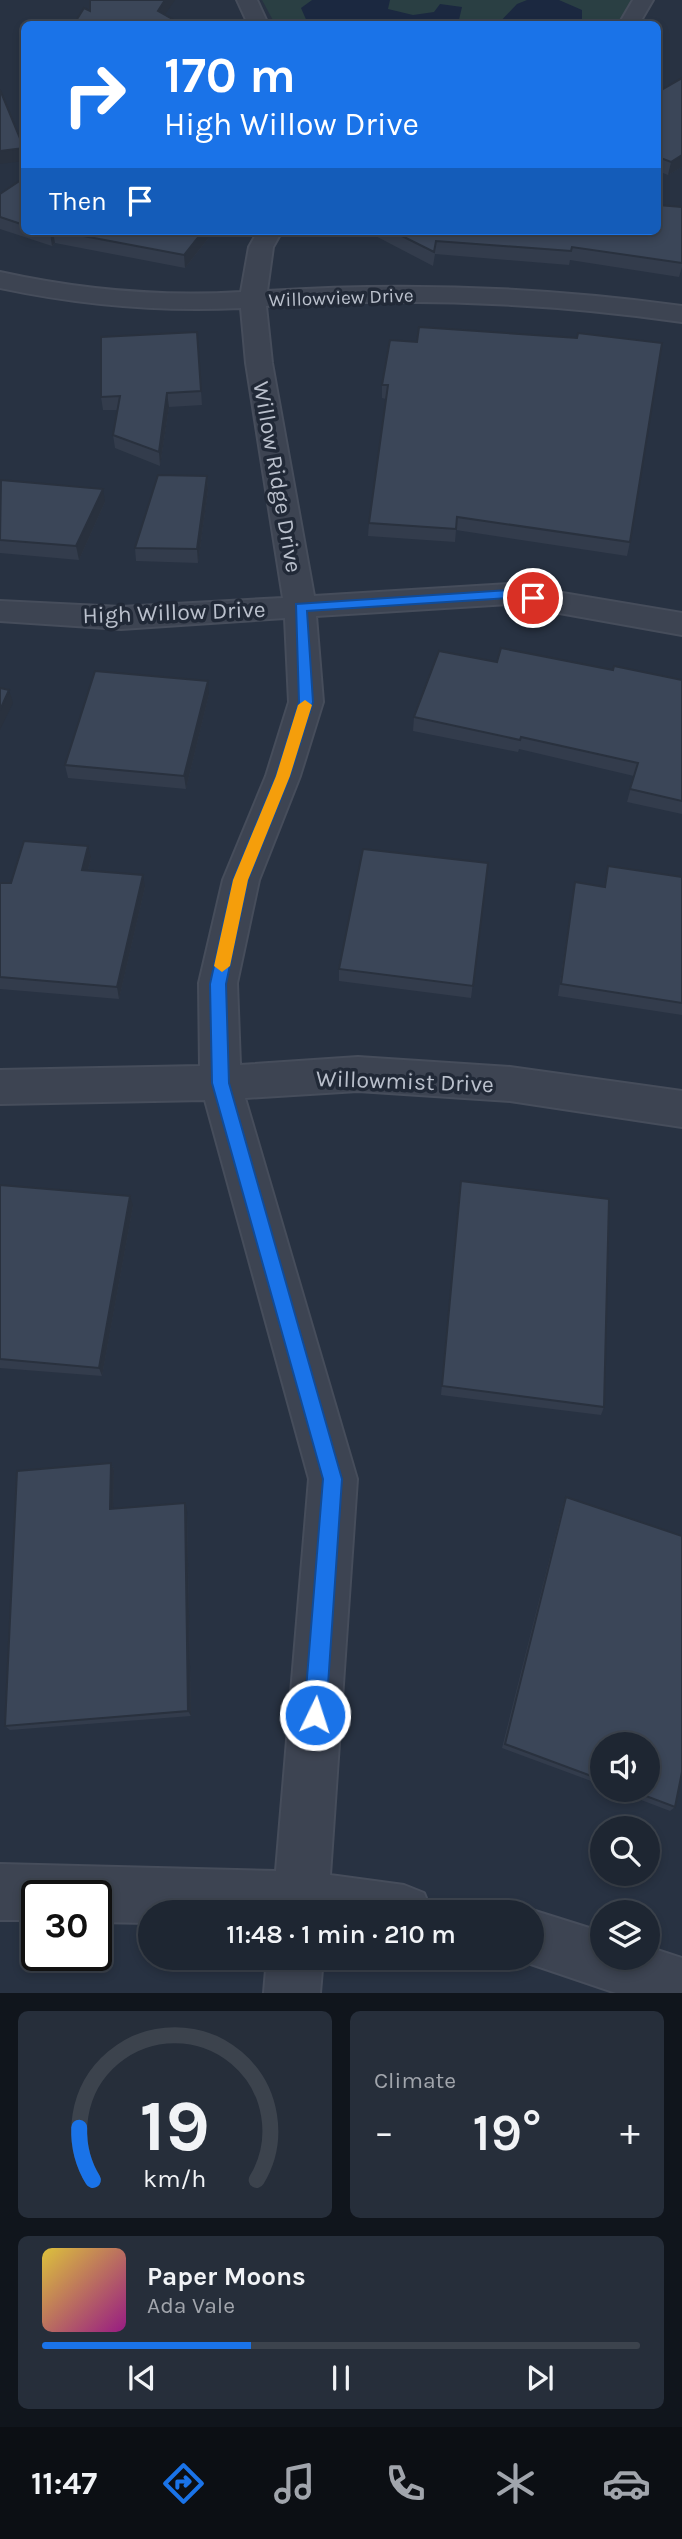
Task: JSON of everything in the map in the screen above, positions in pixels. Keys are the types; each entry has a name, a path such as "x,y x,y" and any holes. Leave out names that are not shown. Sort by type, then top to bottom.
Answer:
{"street":[{"path":"247,0 257,21"},
{"path":"631,21 643,0"},
{"name":"Willow Ridge Drive","path":"268,235 261,247 253,300 259,363 300,607 306,702 283,776 241,880 218,984 220,1083 332,1479 301,1900"},
{"name":"Willowview Drive","path":"0,280 57,293 176,302 379,293 600,302 682,314"},
{"name":"High Willow Drive","path":"0,611 121,618 509,594 682,624"},
{"name":"Willowmist Drive","path":"0,1087 220,1083 358,1074 510,1084 682,1109"},
{"path":"0,1892 172,1900"},
{"path":"544,1942 682,1986"},
{"path":"292,1993 294,1970"}],"green space":[{"path":"262,0 636,0 624,21 273,21"}],"water":[{"path":"312,0 390,0 388,9 413,15 434,12 440,4 462,7 459,21 307,21 301,8"},
{"path":"527,0 559,0 582,10 582,21 501,21 517,4"}],"building":[{"path":"90,0 165,0 158,11 176,21 76,21 84,8 90,11"},
{"path":"682,78 682,155 671,162 661,158 661,90"},
{"path":"0,90 21,141 21,148 0,151"},
{"path":"21,180 21,224 0,217 0,194"},
{"path":"661,205 682,207 682,263 572,247 571,251 436,241 434,252 400,235 661,235"},
{"path":"78,235 200,235 184,255"},
{"path":"419,327 577,338 578,333 662,343 630,542 457,517 456,529 369,523 388,385 382,385 390,340 417,342"},
{"path":"197,332 201,391 167,393 159,452 113,435 120,396 101,397 101,337"},
{"path":"158,475 207,476 197,549 135,548"},
{"path":"1,480 103,489 76,546 0,540"},
{"path":"501,648 613,670 614,666 682,680 682,801 630,789 638,763 414,717 439,651 497,662"},
{"path":"95,671 208,681 184,776 65,765"},
{"path":"0,688 9,690 0,710"},
{"path":"24,841 88,846 82,870 143,875 117,987 0,977 0,883 11,883"},
{"path":"363,849 488,863 473,986 339,969"},
{"path":"608,866 682,877 682,1003 561,984 575,882 605,887"},
{"path":"461,1181 609,1199 604,1407 442,1386"},
{"path":"0,1185 130,1196 99,1368 0,1359"},
{"path":"111,1463 110,1509 185,1503 188,1711 5,1726 17,1471"},
{"path":"566,1497 682,1536 682,1772 675,1807 660,1801 660,1732 590,1732 590,1776 505,1744"}],"slow traffic":[{"path":"222,966 241,880 283,776 305,705"}],"route":[{"path":"315,1715 332,1479 220,1083 218,984 241,880 283,776 306,702 300,607 509,594 533,598"}]}
